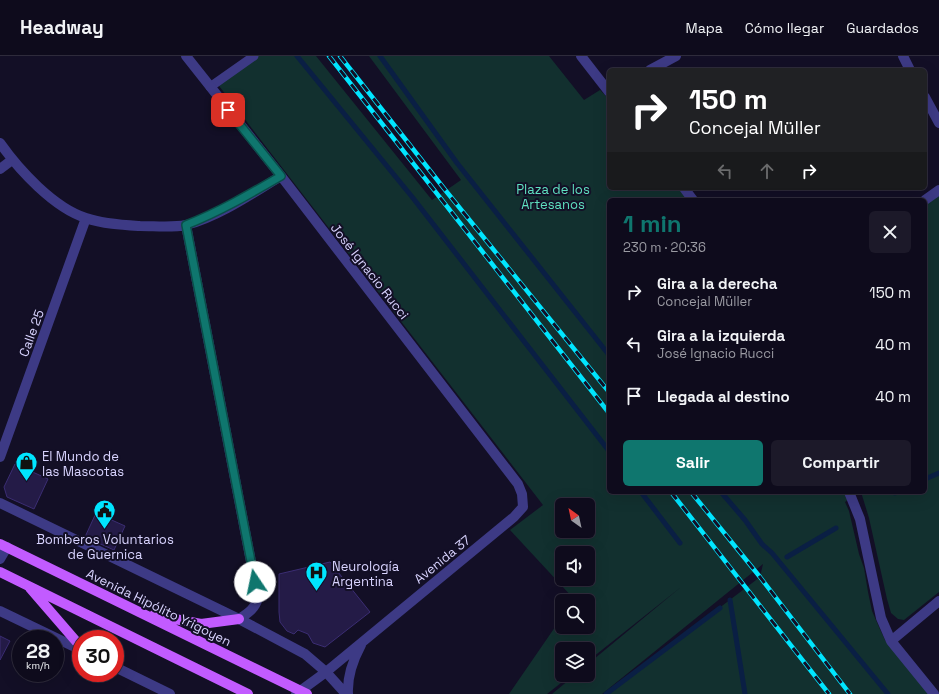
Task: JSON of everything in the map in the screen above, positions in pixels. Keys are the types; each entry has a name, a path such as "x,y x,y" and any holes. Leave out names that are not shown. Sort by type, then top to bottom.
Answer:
{"main road":[{"name":"Avenida Hipólito Yrigoyen","path":"3,545 301,693"},
{"path":"0,572 248,694"},
{"path":"26,584 72,638"},
{"path":"136,610 201,624 239,619"}],"street":[{"name":"José Ignacio Rucci","path":"186,56 281,176 518,484 522,494 523,507"},
{"path":"581,56 607,88"},
{"path":"654,68 676,56"},
{"path":"903,56 909,68"},
{"path":"927,101 939,123"},
{"path":"0,143 12,160 40,188 52,199 66,208 86,218 130,225 160,227 186,225 230,206 281,176"},
{"path":"0,169 12,160"},
{"path":"686,190 692,198"},
{"path":"927,199 939,190"},
{"name":"Calle 25","path":"0,458 86,218"},
{"path":"186,225 258,598 252,611 239,619"},
{"path":"850,494 860,519 881,618 892,641 934,694"},
{"name":"Avenida Hipólito Yrigoyen","path":"0,503 239,619 305,654 326,672 347,694"},
{"name":"Avenida 37","path":"301,693 514,517 523,507"},
{"path":"0,559 3,545"},
{"path":"892,641 939,601"},
{"path":"0,611 72,644"},
{"path":"347,694 350,671 355,656 363,641"},
{"path":"124,671 170,694"}],"lane":[{"path":"210,87 254,56"}],"green space":[{"name":"Plaza de los Artesanos","path":"254,56 316,56 432,200 461,180 369,56 549,56 584,100 600,90 607,97 607,190 680,190 686,198 607,198 607,494 855,494 845,502 849,511 859,554 864,568 872,611 885,640 930,694 606,694 760,577 763,564 602,694 552,694 567,682 595,682 595,658 681,587 595,655 595,642 555,642 555,682 562,682 547,694 509,694 555,627 555,634 595,634 595,594 569,594 562,586 595,586 595,546 555,546 555,579 510,530 543,505 216,82"},
{"path":"939,193 939,592 904,620 898,619 891,613 869,518 862,494 927,494 927,202"}],"building":[{"name":"El Mundo de las Mascotas","path":"15,464 48,479 34,509 7,497 4,487"},
{"name":"Bomberos Voluntarios de Guernica","path":"96,513 125,526 114,550 85,537"},
{"name":"Neurología Argentina","path":"330,562 370,612 325,647 313,643 308,634 298,630 294,634 287,631 280,622 279,574"},
{"path":"0,636 10,641 0,660"}],"waterway":[{"path":"297,56 413,198 607,448"},
{"path":"380,56 457,163 607,352"},
{"path":"927,478 939,473"},
{"path":"643,494 680,543"},
{"path":"723,494 745,520 762,544 772,553 888,694"},
{"path":"787,557 836,528"},
{"path":"730,600 745,694"},
{"path":"606,694 720,608"}],"railway":[{"path":"329,56 607,410"},
{"path":"340,56 446,191 607,390"},
{"path":"673,494 829,694"},
{"path":"693,494 760,577 850,694"}],"place":[{"name":"El Mundo de las Mascotas","path":"26,482"},
{"name":"Bomberos Voluntarios de Guernica","path":"105,530"},
{"name":"Neurología Argentina","path":"317,592"}],"route":[{"path":"228,110 281,176 230,206 186,225 255,582"}]}
